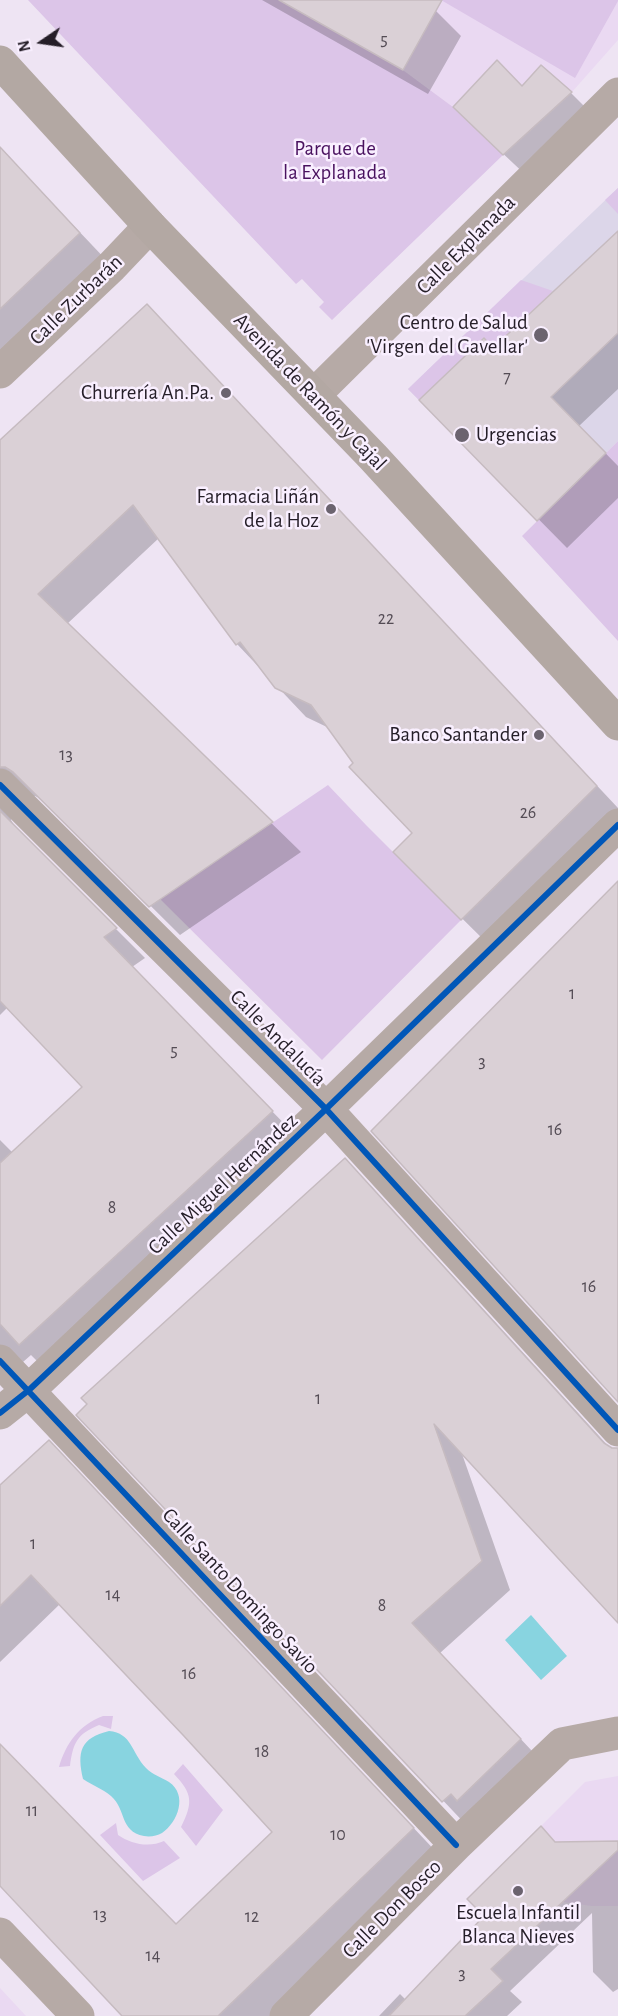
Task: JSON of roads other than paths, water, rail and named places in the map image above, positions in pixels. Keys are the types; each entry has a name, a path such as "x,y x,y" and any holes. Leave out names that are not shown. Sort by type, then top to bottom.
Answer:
{"main road":[{"name":"Avenida de Ramón y Cajal","path":"0,62 150,226 314,395 618,724"}],"street":[{"name":"Calle Explanada","path":"314,395 618,94"},
{"name":"Calle Zurbarán","path":"0,372 112,266 150,226"},
{"name":"Calle Andalucía","path":"0,785 326,1109 618,1430"},
{"name":"Calle Miguel Hernández","path":"0,1413 29,1390 326,1109 618,825"},
{"name":"Calle Santo Domingo Savio","path":"0,1361 456,1845"},
{"name":"Calle Don Bosco","path":"286,2016 456,1845 562,1744 618,1733"},
{"path":"0,1934 78,2016"}],"water":[{"path":"531,1615 567,1656 541,1680 505,1640"},
{"path":"109,1731 127,1739 146,1768 175,1787 179,1808 173,1822 160,1834 144,1836 131,1830 111,1796 83,1779 80,1761 86,1742"}],"place":[{"name":"Centro de Salud 'Virgen del Gavellar'","path":"541,335"},
{"name":"Churrería An.Pa.","path":"226,393"},
{"name":"Urgencias","path":"462,435"},
{"name":"Farmacia Liñán de la Hoz","path":"331,509"},
{"name":"Banco Santander","path":"539,735"},
{"name":"Escuela Infantil Blanca Nieves","path":"518,1891"}],"park label":[{"name":"Parque de la Explanada","path":"335,161"}]}
